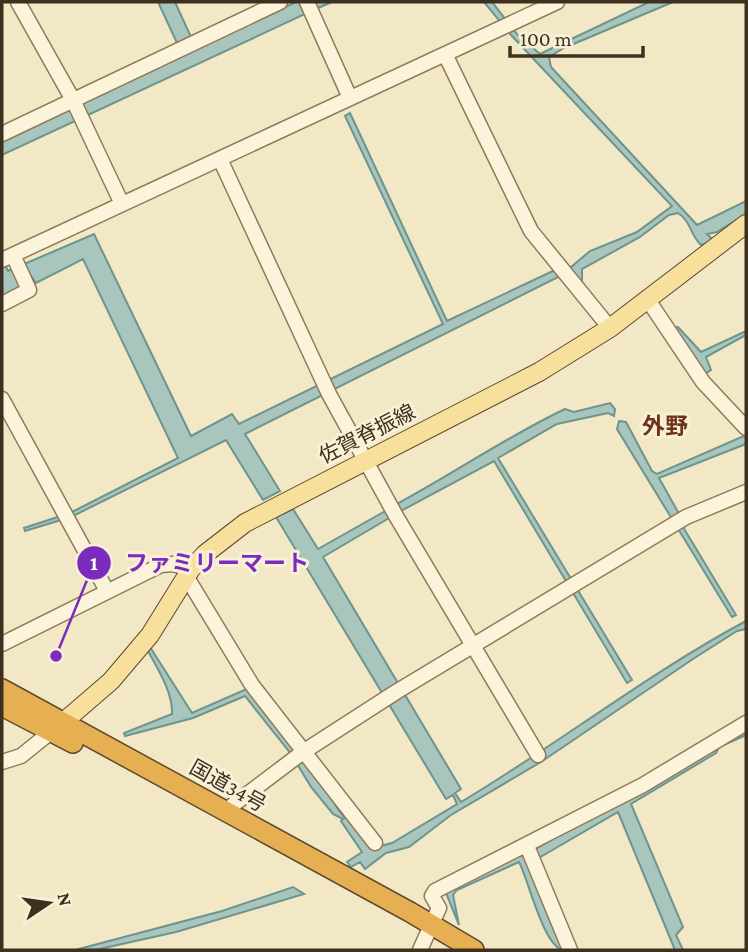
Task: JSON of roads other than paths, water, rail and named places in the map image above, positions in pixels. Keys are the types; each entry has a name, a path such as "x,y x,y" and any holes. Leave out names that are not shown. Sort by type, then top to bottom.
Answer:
{"highway":[{"name":"国道34号","path":"2,689 58,727 404,920 431,927"},
{"name":"国道34号","path":"2,706 58,727 225,811 474,950"}],"main road":[{"name":"佐賀脊振線","path":"58,727 131,660 189,573 205,554 245,523 539,372 610,328 746,224"}],"street":[{"path":"18,2 73,100 122,204"},
{"path":"2,134 280,2"},
{"path":"2,304 29,290 24,278 7,257 557,2"},
{"path":"310,9 350,98"},
{"path":"445,54 531,232 610,328"},
{"path":"220,159 326,387 365,461 538,755"},
{"path":"648,300 703,382 746,428"},
{"path":"2,399 107,591"},
{"path":"225,811 298,756 393,693 677,523 746,492"},
{"path":"2,643 161,565 173,564 189,573 253,685 298,756 375,843"},
{"path":"420,950 439,908 432,895 435,891 530,852 746,723"},
{"path":"2,762 21,756 58,727"},
{"path":"530,852 570,950"}],"water":[{"path":"158,2 175,2 191,37 177,43"},
{"path":"296,2 332,2 318,8 315,5 305,14 2,155 2,140 69,108 71,111 78,102"},
{"path":"484,2 492,2 517,34 540,54 649,2 673,2 564,48 549,57 551,67 697,225 746,201 746,214 717,232 707,234 714,241 701,245 682,216 678,213 669,215 640,237 582,269 582,282 570,273 558,277 245,434 280,491 263,500 226,440 71,517 25,531 24,528 70,513 178,458 83,259 36,283 31,276 21,280 23,285 2,297 2,258 8,271 94,234 191,436 232,414 239,424 443,324 345,116 350,113 447,321 555,270 571,267 590,251 637,232 672,206 511,35"},
{"path":"678,327 701,352 746,331 746,335 706,357 711,370 703,375 669,328"},
{"path":"610,403 615,409 614,416 608,413 557,424 498,458 632,680 627,683 494,461 399,512 395,505 565,409 574,412"},
{"path":"619,421 626,422 652,471 657,474 746,435 746,444 659,478 678,512 677,517 736,615 732,617 617,429"},
{"path":"293,509 318,549 387,510 391,517 323,557 461,789 455,793 461,802 709,642 746,621 746,629 737,631 693,659 541,762 451,815 409,847 386,853 365,869 360,862 351,867 347,862 362,852 341,821 343,819 333,814 311,787 291,754 245,696 193,718 125,736 124,733 172,714 167,690 148,651 150,647 192,713 249,688 306,759 340,812 345,818 349,816 373,848 392,843 457,804 453,795 446,799 276,517"},
{"path":"746,729 746,735 719,747 716,753 631,804 683,927 676,935 683,950 675,950 618,812 537,859 536,853 525,859 564,950 557,947 543,926 519,862 457,890 453,895 459,925 446,893 516,856 523,856"},
{"path":"293,887 304,894 176,932 95,950 75,950 222,911"}],"place":[{"name":"ファミリーマート","path":"56,656"}],"district":[{"name":"外野","path":"665,426"}]}
